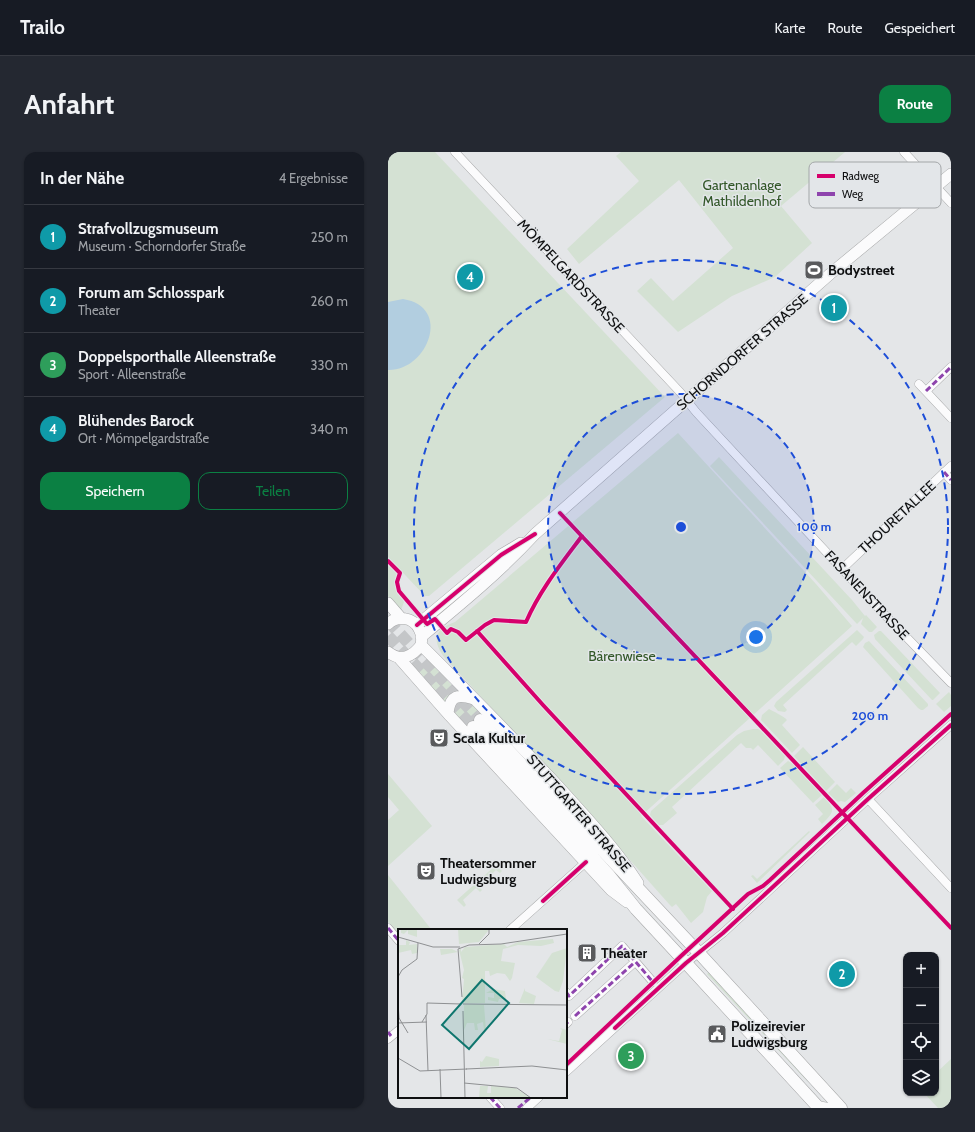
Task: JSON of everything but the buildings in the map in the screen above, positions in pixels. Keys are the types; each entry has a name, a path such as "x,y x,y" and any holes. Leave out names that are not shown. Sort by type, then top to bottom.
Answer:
{"main road":[{"name":"SCHORNDORFER STRASSE","path":"941,182 951,174"},
{"name":"SCHORNDORFER STRASSE","path":"399,658 411,656 421,641 511,560 535,534 830,274 910,208"},
{"name":"SCHORNDORFER STRASSE","path":"417,625 501,555 535,534"},
{"path":"388,603 401,618"},
{"path":"388,624 401,618 410,620 419,628 421,641"},
{"name":"STUTTGARTER STRASSE","path":"421,641 524,749 624,861 648,899"},
{"name":"STUTTGARTER STRASSE","path":"388,652 399,658 611,890 636,909"},
{"path":"448,713 449,706 455,698 461,696 475,699"},
{"name":"STUTTGARTER STRASSE","path":"816,1107 636,909 608,874 477,724 648,899 842,1108"}],"street":[{"name":"MÖMPELGARDSTRASSE","path":"456,152 688,400"},
{"path":"904,152 913,162"},
{"path":"941,192 951,203"},
{"path":"926,391 951,367"},
{"path":"919,384 951,418"},
{"name":"FASANENSTRASSE","path":"688,400 696,412 842,569 951,683"},
{"name":"THOURETALLEE","path":"842,569 951,466"},
{"path":"944,472 951,480"},
{"path":"567,1071 686,964 723,933 868,799 951,725"},
{"path":"868,799 951,888"},
{"path":"511,929 586,862"},
{"path":"388,928 398,941"},
{"path":"567,993 570,996 622,946 653,982"},
{"path":"575,1016 635,962"},
{"path":"389,1036 398,1031"},
{"path":"491,1098 500,1108"},
{"path":"527,1108 538,1098"},
{"path":"816,1107 834,1108"}],"green space":[{"path":"388,152 435,152 665,397 429,596 425,596 388,557"},
{"name":"Gartenanlage Mathildenhof","path":"621,152 845,152 833,162 809,162 809,182 781,206 812,243 775,277 732,296 678,332 637,291 651,278 673,301 733,248 679,180 579,264 567,249 639,181 616,156"},
{"name":"Bärenwiese","path":"678,433 816,584 852,626 641,816 712,891 707,897 703,912 691,923 676,904 672,907 669,904 573,796 444,657 440,651 437,640 439,632 443,628 455,622"},
{"path":"719,457 852,600 865,616 866,615 877,627 872,632 869,632 861,624 863,618 857,624 710,466"},
{"path":"388,564 398,574 395,586 404,602 401,610 388,596"},
{"path":"857,630 864,637 863,639 856,646 852,642 783,705 787,710 785,712 778,711 774,706 776,702"},
{"path":"881,631 940,693 933,700 875,639 874,635"},
{"path":"869,641 928,704 928,706 923,710 918,708 863,647 865,643"},
{"path":"430,662 457,691 450,695 444,703 419,671"},
{"path":"949,692 951,695 951,706 944,712 936,704"},
{"path":"458,700 471,703 485,715 470,730 454,712 453,707"},
{"path":"769,709 787,720 782,725 800,745 792,753 761,720 762,715"},
{"path":"758,729 761,731 785,756 784,760 778,766 758,745 753,750 751,748 746,748 741,743 672,807 677,813 663,825 659,825 650,815 651,811 737,735 744,731"},
{"path":"803,747 835,782 826,791 794,756"},
{"path":"788,761 792,763 822,795 813,803 780,768"},
{"path":"388,774 432,826 388,866 388,820 399,810 388,797"},
{"path":"837,784 846,793 851,788 856,793 845,802 838,802 828,793"},
{"path":"824,797 832,808 832,811 829,817 822,824 818,819 823,814 815,805"},
{"path":"809,831 810,832 757,883 751,876 753,875 757,879"},
{"path":"496,865 502,871 500,873 496,870 479,886 482,890 480,892 476,888 463,900 466,905 464,907 457,900"},
{"path":"388,875 431,929 398,929 398,934 388,922"},
{"path":"709,972 808,1079 809,1082 707,974"},
{"path":"951,1059 951,1108 938,1108 927,1096 939,1096 939,1070"}],"water":[{"path":"403,299 418,304 427,314 431,325 429,338 423,350 414,360 402,368 388,370 388,302"}],"tunnel":[{"path":"388,621 480,720"},
{"path":"388,636 473,727"}],"marked path":[{"path":"926,391 951,367"},
{"path":"944,472 951,480"},
{"path":"388,928 398,940"},
{"path":"567,993 569,996 622,946 653,982"},
{"path":"575,1016 635,962"},
{"path":"388,1032 391,1036"},
{"path":"491,1098 500,1108"},
{"path":"518,1108 530,1098"}],"cycle path":[{"path":"560,513 951,928"},
{"path":"417,625 501,555 535,534"},
{"path":"388,561 400,573 397,582 399,591 427,624 435,619 447,633 451,629 458,632 466,640 494,620 526,622 544,588 582,536"},
{"path":"477,631 543,705 733,909"},
{"path":"567,1064 748,894 763,886 770,880 863,793 951,714"},
{"path":"615,1028 686,963 723,933 868,799 951,725"},
{"path":"543,901 586,862"}],"place":[{"name":"Bodystreet","path":"814,270"},
{"name":"Blühendes Barock","path":"470,277"},
{"name":"Strafvollzugsmuseum","path":"834,308"},
{"name":"Scala Kultur","path":"439,738"},
{"name":"Theatersommer Ludwigsburg","path":"426,871"},
{"name":"Theater","path":"587,953"},
{"name":"Forum am Schlosspark","path":"842,974"},
{"name":"Polizeirevier Ludwigsburg","path":"717,1034"},
{"name":"Doppelsporthalle Alleenstraße","path":"631,1056"}]}
